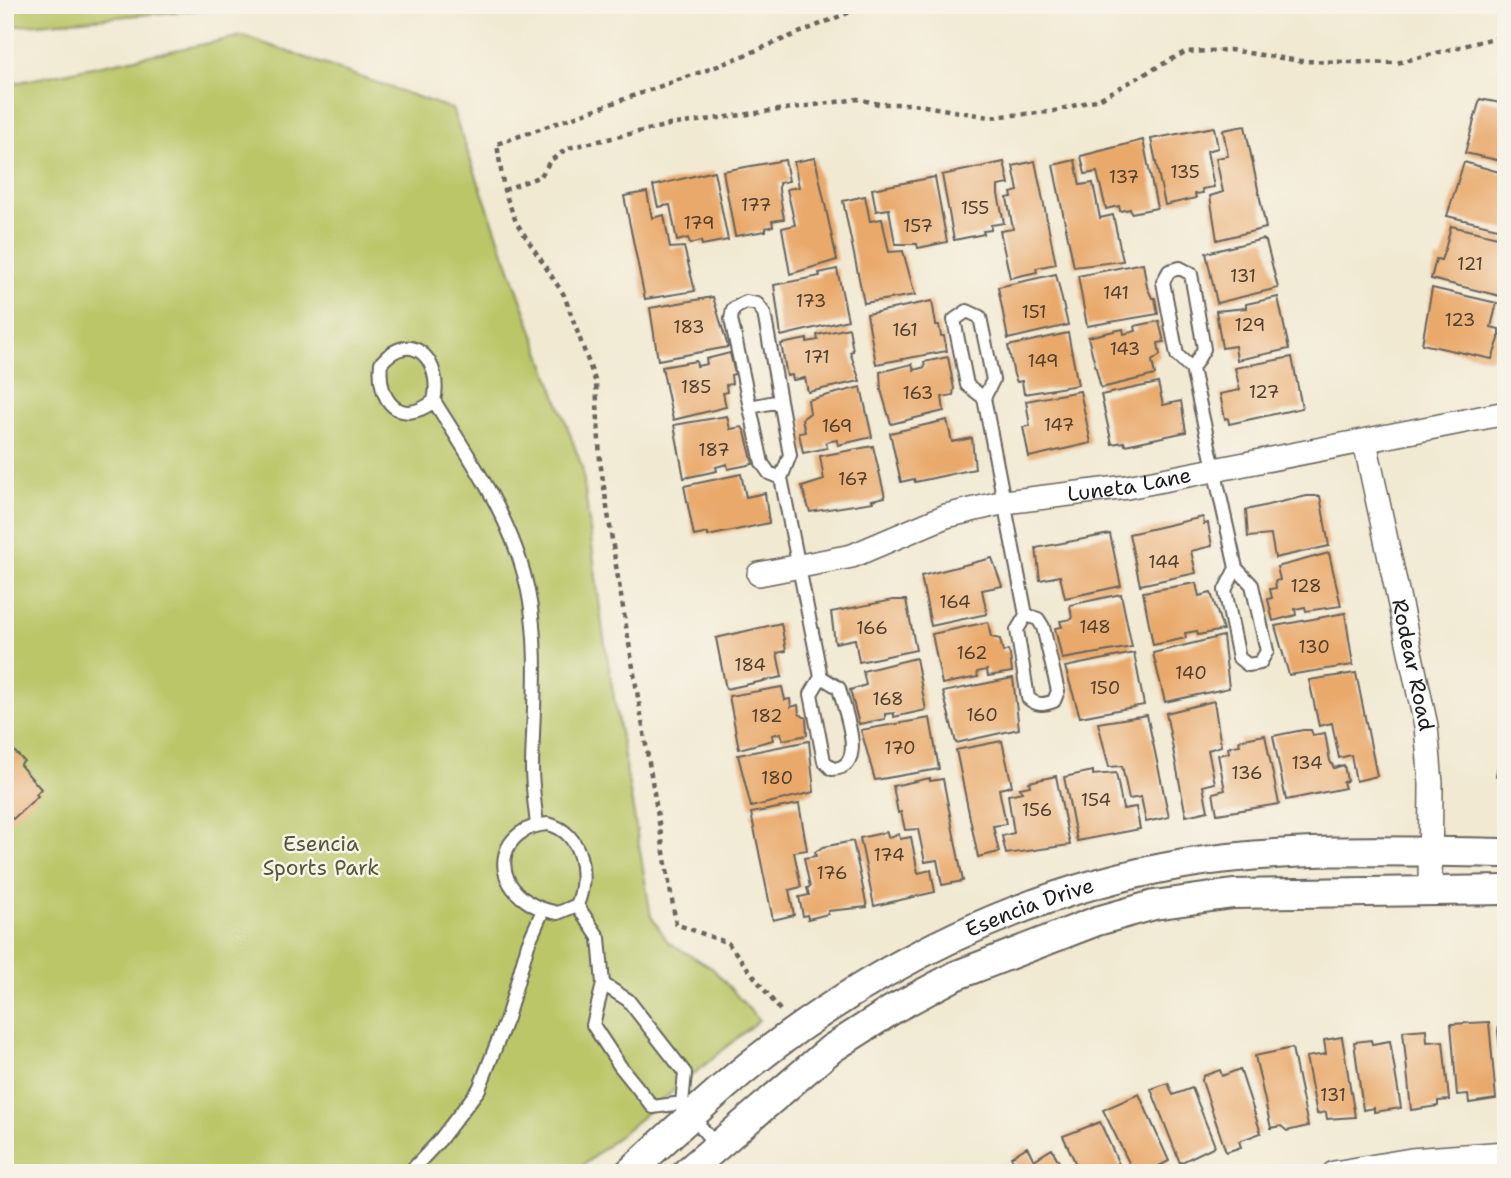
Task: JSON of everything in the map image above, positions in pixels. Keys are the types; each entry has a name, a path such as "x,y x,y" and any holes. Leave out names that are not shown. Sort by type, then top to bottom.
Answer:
{"street":[{"name":"Luneta Lane","path":"759,575 852,556 946,516 1005,502 1106,491 1506,413"},
{"name":"Rodear Road","path":"1365,442 1426,726 1431,784 1430,889"},
{"name":"Esencia Drive","path":"629,1173 687,1109 796,1030 922,952 1053,896 1115,878 1186,863 1263,856 1506,853"},
{"name":"Esencia Drive","path":"686,1173 831,1049 895,1008 957,975 1026,946 1154,905 1233,894 1430,889 1506,890"},
{"path":"1334,1173 1410,1160 1506,1153"}],"lane":[{"path":"1192,369 1204,349 1191,274 1180,268 1169,271 1163,282 1177,355 1192,369 1236,568 1252,585 1267,651 1260,663 1248,665 1239,658 1225,590 1236,568"},
{"path":"781,478 769,473 762,463 731,319 733,309 746,302 757,304 764,313 790,455 781,478 821,677 811,694 824,761 832,769 841,769 849,764 853,752 839,688 821,677"},
{"path":"984,398 973,393 967,385 954,320 967,312 979,317 993,380 984,398 1026,615 1017,630 1028,698 1034,704 1045,705 1054,701 1058,691 1043,627 1038,620 1026,615"},
{"path":"434,401 419,410 407,411 392,406 384,398 379,380 381,363 398,348 418,350 431,361 435,371 434,401 477,466 510,536 528,590 536,657 532,768 537,825"},
{"path":"750,407 780,401"},
{"path":"577,905 558,913 543,910 517,893 507,880 504,862 508,845 519,831 537,825 559,827 578,850 583,883 577,905 598,938 603,984 593,1026 653,1107 687,1109"},
{"path":"409,1173 439,1141 479,1089 543,910"},
{"path":"603,984 628,1000 685,1073 687,1109 716,1146"}],"path":[{"path":"796,1030 728,943 676,924 600,461 596,383 564,295 516,222 504,190 496,144 718,66 850,12 855,5"},
{"path":"504,190 541,176 550,161 568,148 670,125 858,99 879,104 913,104 989,117 1051,112 1099,100 1185,52 1230,50 1300,61 1397,63 1506,35"}],"green space":[{"path":"5,5 252,5 5,27"},
{"name":"Esencia Sports Park","path":"243,36 452,109 582,467 603,632 651,916 668,942 712,968 759,1020 574,1173 5,1173 5,85"}],"building":[{"path":"1480,99 1506,104 1506,162 1465,153"},
{"path":"1245,126 1266,228 1217,240 1210,196 1223,192 1216,158 1228,156 1223,130"},
{"path":"1214,127 1218,148 1207,151 1214,187 1202,189 1203,193 1195,194 1196,198 1165,205 1151,139"},
{"path":"1143,140 1157,208 1131,213 1130,209 1120,211 1119,206 1106,209 1097,172 1085,174 1081,156"},
{"path":"815,158 837,260 790,274 782,228 795,225 787,189 799,187 794,162"},
{"path":"785,160 789,181 779,183 784,219 772,221 773,226 766,228 766,231 735,236 723,171"},
{"path":"1075,160 1080,185 1093,183 1100,218 1113,215 1123,261 1074,267 1053,165"},
{"path":"1035,161 1056,264 1036,268 1037,272 1010,278 1000,231 1013,229 1007,198 1018,191 1013,166"},
{"path":"1004,162 1009,184 998,186 998,194 1004,223 991,225 991,230 983,231 984,234 954,240 942,175"},
{"path":"1464,162 1506,174 1506,230 1447,216"},
{"path":"714,171 728,240 702,245 701,241 690,244 688,238 677,241 670,205 658,207 653,186"},
{"path":"935,177 947,242 918,248 917,244 895,244 889,209 876,211 872,189"},
{"path":"647,192 652,218 664,215 670,248 684,247 695,291 645,299 624,196"},
{"path":"865,196 870,221 882,219 889,252 903,251 915,295 864,303 843,201"},
{"path":"1451,226 1506,239 1506,270 1500,296 1431,279 1436,259 1441,260"},
{"path":"1263,239 1266,241 1278,288 1217,303 1206,253"},
{"path":"1143,263 1147,287 1152,298 1155,298 1158,314 1087,326 1078,276"},
{"path":"837,269 848,320 781,336 774,285 820,276 819,273"},
{"path":"1056,274 1068,325 1008,339 998,287"},
{"path":"1432,288 1497,303 1491,327 1499,329 1499,339 1492,359 1422,344"},
{"path":"713,297 728,347 658,360 650,308"},
{"path":"1278,297 1289,349 1237,360 1235,346 1222,348 1216,311 1246,308 1246,304"},
{"path":"932,301 936,325 939,325 941,336 944,336 947,351 876,364 867,314"},
{"path":"1159,321 1164,342 1158,343 1160,355 1152,361 1155,375 1101,388 1088,337 1123,329 1124,334 1136,331 1135,326"},
{"path":"849,328 853,351 850,352 860,381 808,392 805,378 793,380 792,375 787,376 781,344 807,339 807,342 818,340 817,335"},
{"path":"1068,333 1078,385 1024,394 1022,381 1017,382 1014,375 1008,346"},
{"path":"730,353 735,374 731,375 732,384 726,385 727,392 723,393 726,407 673,420 662,367 696,361 697,366 707,364 706,359"},
{"path":"948,357 954,389 953,395 942,397 944,411 891,424 881,390 880,372 912,364 914,370 925,367 924,362"},
{"path":"1292,357 1302,408 1229,424 1228,418 1225,419 1220,394 1240,390 1235,368"},
{"path":"1158,383 1163,405 1181,401 1186,432 1125,445 1124,442 1112,444 1101,395"},
{"path":"861,387 872,437 838,445 837,440 826,442 827,448 803,453 799,433 805,432 802,419 810,413 808,400"},
{"path":"1080,391 1091,443 1029,457 1023,427 1030,426 1026,401"},
{"path":"727,416 730,429 742,427 745,432 753,464 728,469 727,464 716,467 717,471 684,478 674,425"},
{"path":"947,420 952,442 972,438 975,469 915,482 914,479 901,482 890,433"},
{"path":"873,446 885,497 872,500 873,502 810,512 802,487 824,480 820,456"},
{"path":"741,474 746,497 765,493 769,523 708,536 708,533 694,536 684,486"},
{"path":"1307,496 1320,496 1329,546 1275,558 1271,535 1248,537 1246,510"},
{"path":"1203,517 1204,524 1208,523 1212,546 1191,551 1196,573 1140,585 1129,534"},
{"path":"1110,534 1121,586 1065,598 1060,576 1040,580 1036,548"},
{"path":"1329,553 1341,606 1306,611 1305,607 1295,609 1296,615 1273,621 1268,599 1272,598 1270,589 1276,588 1275,581 1280,580 1277,567"},
{"path":"992,558 1002,586 982,590 987,614 931,626 921,576"},
{"path":"1196,583 1199,596 1211,593 1223,630 1198,635 1197,631 1185,633 1186,638 1153,645 1143,592"},
{"path":"1121,594 1132,647 1062,659 1055,628 1062,627 1060,621 1072,619 1070,605"},
{"path":"906,600 916,650 859,662 855,639 835,643 831,612"},
{"path":"1345,613 1353,665 1289,675 1275,626"},
{"path":"988,622 991,637 1000,639 1003,652 1008,650 1012,672 988,676 987,670 977,672 978,677 942,684 932,634"},
{"path":"781,623 786,651 777,653 782,677 726,689 716,638"},
{"path":"1223,636 1229,688 1165,702 1153,653"},
{"path":"1134,653 1144,705 1080,717 1065,667"},
{"path":"916,658 926,710 894,717 894,713 885,714 885,719 859,724 850,690 866,685 863,671"},
{"path":"1356,673 1377,776 1356,781 1351,755 1339,758 1332,723 1319,726 1309,680"},
{"path":"1013,678 1019,729 956,743 943,692"},
{"path":"782,687 785,700 790,699 791,707 798,705 799,714 806,718 807,735 783,740 781,733 772,735 773,740 739,749 729,696"},
{"path":"1214,701 1221,746 1208,750 1215,783 1203,786 1208,811 1186,816 1166,713"},
{"path":"1147,715 1169,817 1146,822 1141,797 1129,799 1122,766 1109,767 1098,723"},
{"path":"930,718 939,769 875,780 861,730"},
{"path":"1506,721 1506,778 1496,776"},
{"path":"1311,730 1313,735 1325,733 1330,761 1334,768 1344,765 1347,781 1343,782 1345,788 1286,800 1273,736"},
{"path":"1265,735 1279,804 1217,814 1213,793 1225,790 1218,755 1229,753 1228,747 1240,745 1239,740"},
{"path":"809,741 814,792 751,807 738,755"},
{"path":"1002,741 1012,786 999,789 1006,824 993,826 999,852 978,857 956,750"},
{"path":"14,751 24,761 20,765 41,789 36,794 38,796 13,819 10,817 5,822 5,754 10,755"},
{"path":"1093,771 1093,775 1116,773 1123,809 1136,807 1140,829 1077,841 1064,777"},
{"path":"1056,776 1070,845 1006,854 1002,836 1014,833 1008,795 1022,792 1020,788 1030,786 1029,782"},
{"path":"930,778 930,781 943,779 963,881 942,885 937,860 925,862 918,829 905,830 901,812 898,813 893,786"},
{"path":"799,804 807,850 794,852 801,887 789,890 794,915 773,920 751,813"},
{"path":"887,832 888,837 899,834 900,839 911,837 918,873 931,870 935,892 874,906 860,838"},
{"path":"853,841 867,907 828,911 828,914 808,919 807,915 803,916 799,897 809,895 807,888 810,887 804,858 816,856 815,852 823,847"},
{"path":"1489,1022 1496,1099 1469,1103 1468,1094 1457,1095 1451,1024"},
{"path":"1506,1025 1504,1089 1498,1031 1499,1026"},
{"path":"1426,1029 1427,1042 1443,1041 1449,1100 1438,1101 1438,1106 1411,1110 1403,1031"},
{"path":"1342,1037 1355,1117 1327,1119 1326,1112 1317,1114 1306,1057 1326,1054 1324,1040"},
{"path":"1371,1040 1372,1044 1390,1041 1401,1108 1374,1112 1374,1108 1363,1110 1354,1042"},
{"path":"1292,1048 1308,1126 1287,1131 1281,1126 1271,1128 1255,1056"},
{"path":"1240,1069 1261,1133 1239,1141 1241,1147 1226,1152 1202,1081 1203,1076 1220,1070 1222,1076"},
{"path":"1168,1083 1173,1095 1192,1088 1215,1146 1180,1163 1151,1089"},
{"path":"1139,1094 1169,1161 1159,1166 1161,1170 1157,1173 1134,1173 1103,1110"},
{"path":"1100,1122 1123,1173 1080,1173 1063,1136"},
{"path":"1027,1147 1034,1160 1052,1149 1065,1173 1020,1173 1011,1157"},
{"path":"1003,1163 1010,1173 987,1173"}]}
